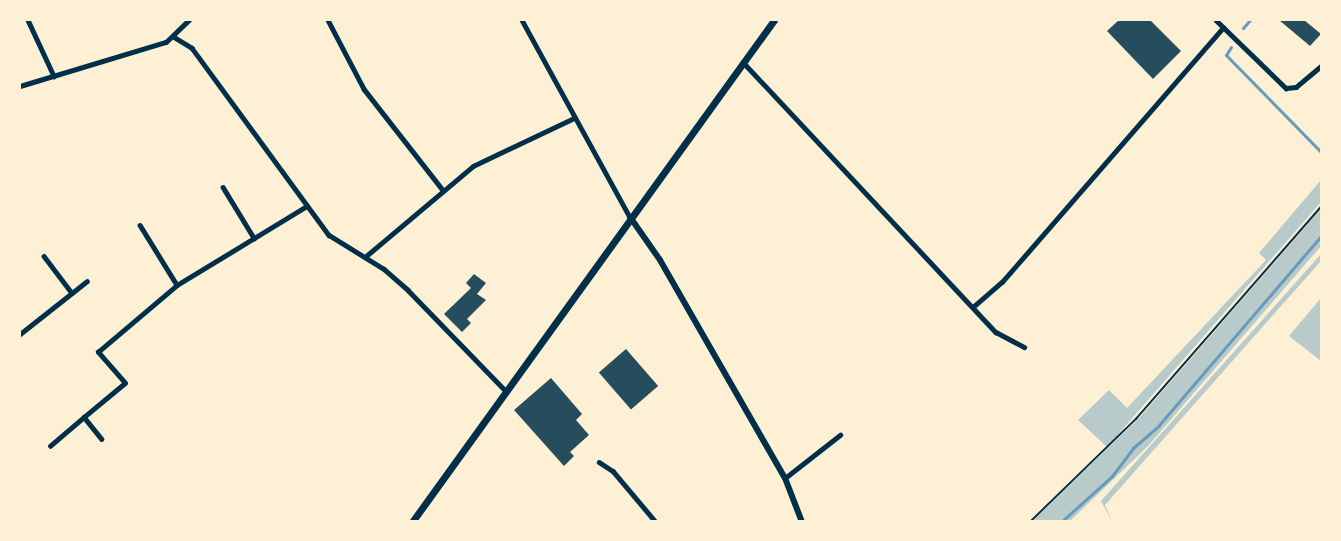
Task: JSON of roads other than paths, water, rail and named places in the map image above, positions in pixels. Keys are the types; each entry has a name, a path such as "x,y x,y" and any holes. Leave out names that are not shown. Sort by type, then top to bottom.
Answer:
{"main road":[{"path":"412,522 507,392 741,61 774,20"}],"street":[{"path":"28,20 54,76"},
{"path":"20,86 156,46 174,37 189,20"},
{"path":"328,20 364,89 443,190"},
{"path":"522,20 630,216 660,260 785,478 802,522"},
{"path":"1216,20 1286,88 1296,87 1322,64"},
{"path":"973,307 1002,282 1223,28"},
{"path":"174,37 192,48 329,235 365,257 408,290 507,392"},
{"path":"741,61 996,332 1024,346"},
{"path":"365,257 473,166 574,117"},
{"path":"223,187 254,238"},
{"path":"50,446 125,383 98,352 177,285 307,206"},
{"path":"140,225 177,285"},
{"path":"44,256 72,293"},
{"path":"20,334 87,281"},
{"path":"84,417 102,439"},
{"path":"785,478 840,435"},
{"path":"599,462 613,471 657,522"}],"waterway":[{"path":"1243,28 1250,20"},
{"path":"1231,47 1226,55 1322,153"},
{"path":"1061,522 1112,476 1133,448 1159,425 1322,235"}]}
